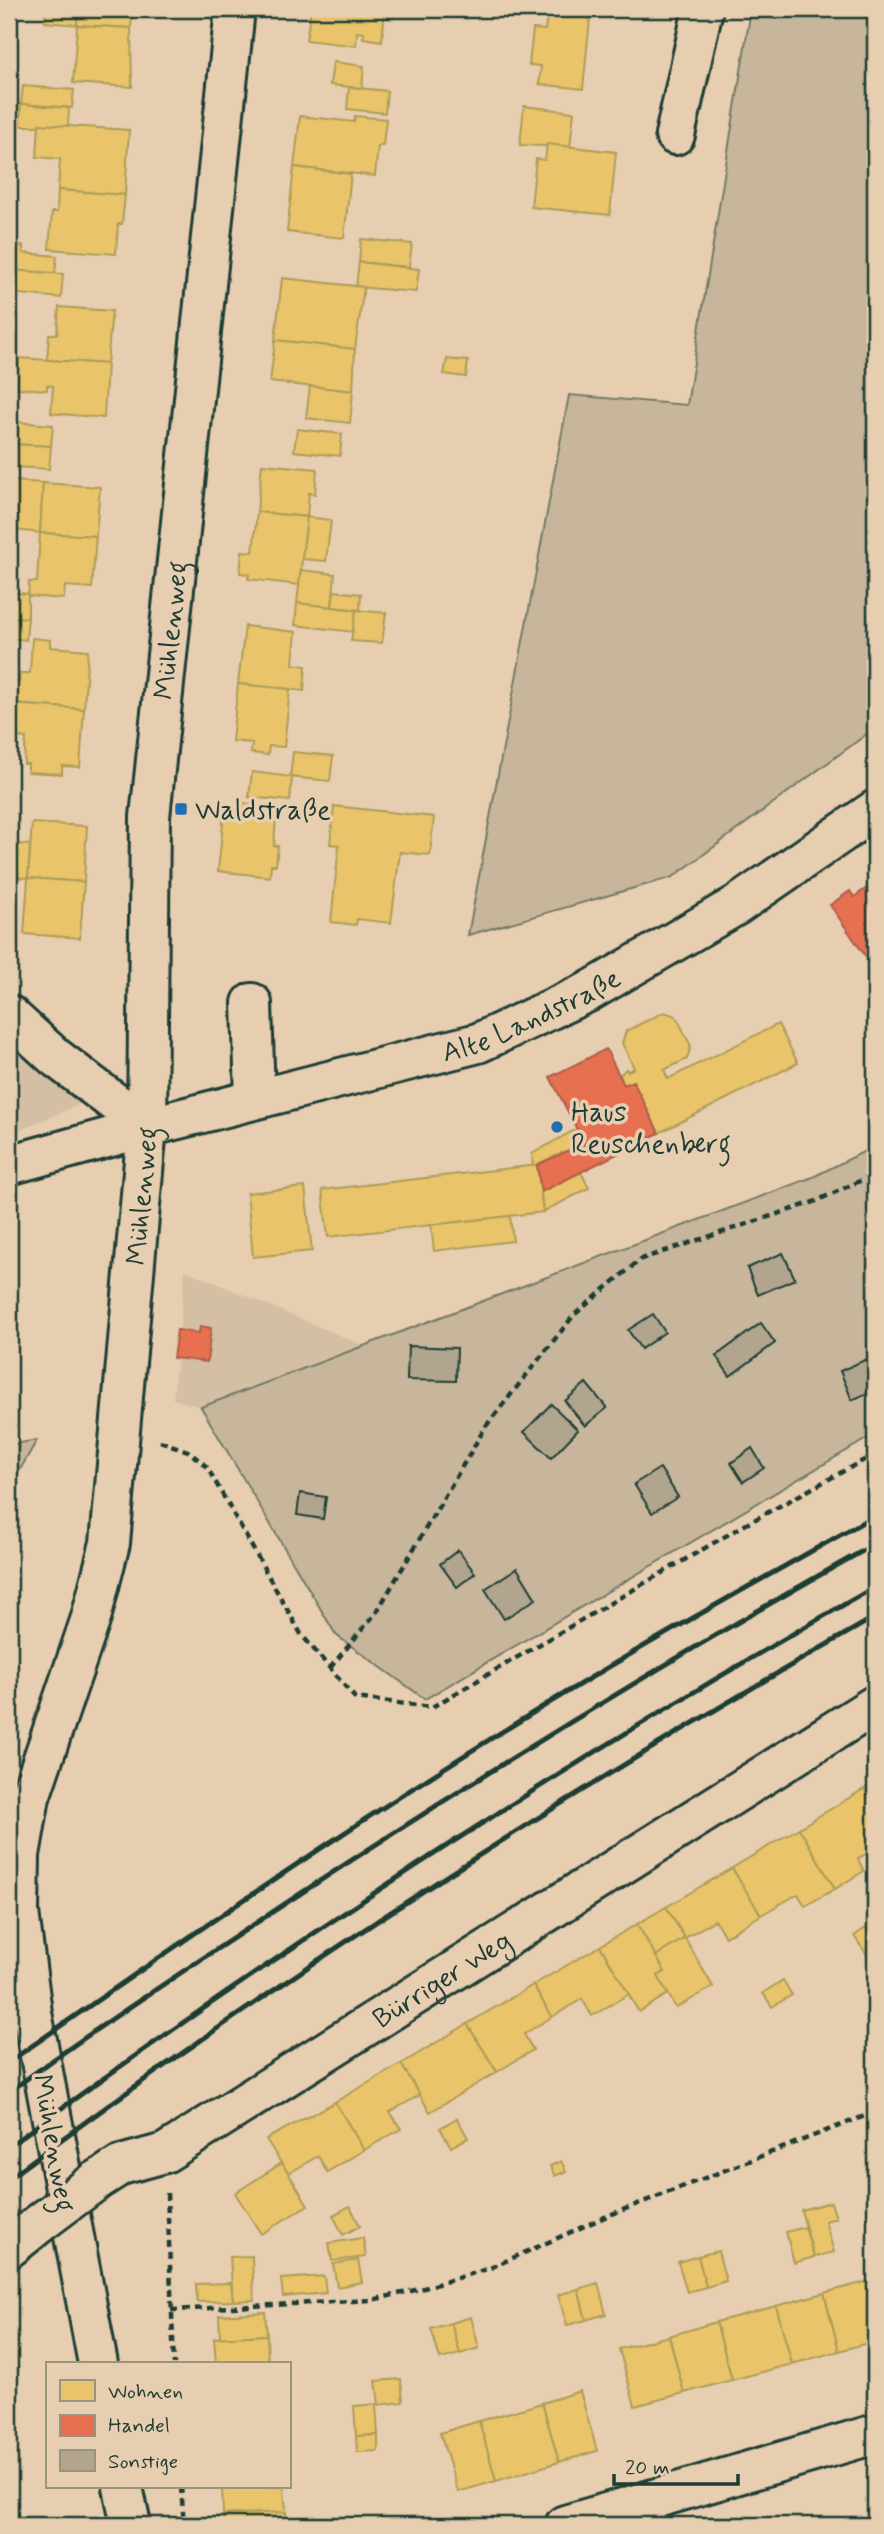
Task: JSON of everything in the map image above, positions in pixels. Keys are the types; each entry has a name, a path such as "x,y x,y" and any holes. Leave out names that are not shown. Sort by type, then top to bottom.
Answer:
{"street":[{"name":"Mühlenweg","path":"98,2362 32,2013 19,1912 20,1854 30,1797 91,1618 110,1543 147,1127 150,817 235,9"},
{"path":"674,135 703,9"},
{"name":"Alte Landstraße","path":"9,1166 147,1127 478,1043 588,992 737,905 875,810"},
{"path":"252,1003 255,1099"},
{"path":"9,1015 55,1057 147,1127"},
{"name":"Bürriger Weg","path":"9,2248 96,2180 121,2165 165,2153 875,1705"},
{"path":"565,2525 875,2434"},
{"path":"123,2488 131,2525"}],"path":[{"path":"330,1668 376,1613 486,1426 574,1315 641,1259 814,1202 875,1174"},
{"path":"121,1436 158,1440 188,1451 207,1467 301,1634 355,1698 432,1707 741,1527 875,1454"},
{"path":"172,2309 372,2300 424,2288 490,2268 607,2216 875,2112"},
{"path":"165,2153 174,2362"},
{"path":"181,2488 184,2525"}],"shaded area":[{"path":"751,9 875,9 875,728 673,877 468,935 569,395 687,405"},
{"path":"9,1031 85,1102 9,1135"},
{"path":"875,1146 875,1434 425,1699 336,1635 201,1407 813,1177"},
{"path":"185,1270 365,1346 201,1407 173,1399"},
{"path":"37,1440 9,1489 9,1445"}],"building: Wohnen":[{"path":"46,9 78,9 77,25 45,22"},
{"path":"78,9 133,9 131,28 77,25"},
{"path":"311,9 385,9 382,41 363,38 364,33 357,32 356,46 306,40"},
{"path":"548,9 591,9 583,89 539,84 541,66 529,65 533,29 545,30"},
{"path":"77,25 131,28 132,87 73,83"},
{"path":"333,62 364,66 362,88 330,85"},
{"path":"23,86 74,90 72,108 21,104"},
{"path":"349,87 387,91 385,113 347,109"},
{"path":"9,103 21,104 20,126 9,125"},
{"path":"21,104 69,108 68,126 20,126"},
{"path":"524,106 574,112 570,147 520,145"},
{"path":"300,116 354,122 355,116 386,119 383,146 378,146 375,176 294,167"},
{"path":"39,124 129,130 125,195 58,190 60,159 37,157"},
{"path":"547,144 616,152 610,215 531,207 536,159 545,160"},
{"path":"294,167 351,174 344,238 287,232"},
{"path":"58,190 125,195 122,224 118,224 116,254 49,249 52,212 57,212"},
{"path":"361,239 412,244 409,267 359,262"},
{"path":"9,245 23,246 23,253 57,256 55,273 9,270"},
{"path":"359,262 419,269 416,292 356,287"},
{"path":"9,270 63,274 61,298 9,293"},
{"path":"282,278 364,287 355,349 275,340"},
{"path":"59,307 112,311 107,364 47,360 49,334 57,334"},
{"path":"275,340 355,349 353,391 270,382"},
{"path":"19,358 107,364 104,418 51,413 53,386 47,385 47,390 17,388"},
{"path":"447,359 468,361 466,377 444,374"},
{"path":"310,386 353,391 350,423 306,418"},
{"path":"16,422 53,425 51,446 9,444 9,428 16,428"},
{"path":"297,429 342,434 340,456 294,451"},
{"path":"9,444 51,446 49,469 13,467 13,463 9,462"},
{"path":"262,464 317,469 315,494 309,493 307,517 257,512"},
{"path":"13,481 43,483 40,533 15,530 17,506 11,506"},
{"path":"43,483 100,487 96,536 40,533"},
{"path":"257,512 307,517 299,585 248,579 249,574 240,573 242,551 253,552"},
{"path":"307,517 331,520 326,561 302,559"},
{"path":"40,533 96,536 92,588 65,586 64,599 28,596 29,582 37,582"},
{"path":"301,570 335,574 332,607 297,603"},
{"path":"334,591 361,594 360,610 332,607"},
{"path":"9,592 28,594 28,618 9,617"},
{"path":"297,603 356,610 354,632 295,625"},
{"path":"356,610 386,613 382,643 351,641"},
{"path":"9,617 28,618 26,640 9,638"},
{"path":"245,626 296,632 293,664 306,666 304,691 238,684"},
{"path":"32,638 50,640 50,647 88,650 84,709 13,704 14,681 19,682 20,673 30,673"},
{"path":"238,684 290,689 284,747 269,746 268,755 251,753 252,743 232,741"},
{"path":"9,704 84,709 80,767 62,766 62,774 28,772 28,764 24,764 26,738 9,736"},
{"path":"293,752 333,756 330,781 290,777"},
{"path":"252,772 292,777 290,801 249,797"},
{"path":"239,802 250,804 249,815 276,818 274,846 278,846 276,865 271,865 270,877 218,871 224,813 237,814"},
{"path":"334,806 434,817 430,855 400,852 391,923 357,919 356,925 331,922 339,845 330,844"},
{"path":"32,823 87,826 84,882 28,878"},
{"path":"9,843 30,845 28,878 9,877"},
{"path":"28,878 84,882 80,938 24,934"},
{"path":"664,1012 676,1016 691,1046 687,1059 664,1070 668,1079 778,1024 798,1063 659,1133 633,1081 624,1085 620,1075 626,1069 628,1071 634,1068 622,1043 626,1031"},
{"path":"576,1129 584,1143 533,1166 532,1154"},
{"path":"537,1165 543,1212 328,1237 322,1190"},
{"path":"581,1172 589,1188 543,1212 541,1192"},
{"path":"305,1187 312,1251 253,1257 247,1193"},
{"path":"510,1216 513,1241 434,1251 431,1225"},
{"path":"875,1782 875,1808 864,1789"},
{"path":"864,1789 875,1808 875,1848 858,1859 864,1871 835,1889 799,1828"},
{"path":"799,1828 835,1889 805,1906 798,1894 761,1915 732,1868"},
{"path":"732,1868 761,1915 725,1937 715,1920 685,1938 666,1907"},
{"path":"666,1907 685,1938 656,1956 637,1924"},
{"path":"637,1924 665,1972 658,1976 668,1994 639,2012 600,1946"},
{"path":"869,1926 875,1935 875,1956 870,1959 854,1936"},
{"path":"685,1938 713,1987 676,2008 658,1976 665,1972 656,1956"},
{"path":"600,1946 629,1994 592,2016 582,1999 552,2017 533,1985"},
{"path":"783,1980 792,1995 772,2007 763,1993"},
{"path":"533,1985 552,2017 524,2034 533,2050 497,2072 467,2024"},
{"path":"467,2024 497,2072 430,2112 401,2064"},
{"path":"401,2064 420,2095 390,2112 401,2129 364,2150 335,2102"},
{"path":"335,2102 364,2150 327,2172 318,2156 288,2174 266,2139"},
{"path":"457,2118 468,2138 451,2147 440,2128"},
{"path":"561,2161 566,2171 555,2176 550,2166"},
{"path":"282,2163 308,2205 261,2234 235,2193"},
{"path":"831,2202 836,2218 825,2221 834,2252 814,2257 801,2210"},
{"path":"350,2206 360,2226 343,2235 333,2215"},
{"path":"805,2227 814,2257 794,2263 786,2232"},
{"path":"363,2238 366,2257 332,2261 329,2243"},
{"path":"718,2251 726,2281 706,2287 698,2256"},
{"path":"252,2256 254,2300 233,2301 230,2257"},
{"path":"698,2256 706,2287 687,2292 678,2262"},
{"path":"358,2260 362,2282 337,2287 333,2264"},
{"path":"324,2276 326,2293 283,2297 281,2279"},
{"path":"873,2280 875,2341 839,2351 824,2293"},
{"path":"231,2283 233,2301 197,2302 196,2284"},
{"path":"598,2283 606,2314 586,2320 578,2289"},
{"path":"578,2289 586,2320 567,2325 558,2295"},
{"path":"824,2293 839,2351 792,2364 776,2306"},
{"path":"776,2306 792,2364 732,2380 716,2322"},
{"path":"265,2312 267,2335 220,2338 219,2315"},
{"path":"471,2317 479,2348 460,2354 451,2323"},
{"path":"716,2322 732,2380 684,2393 669,2336"},
{"path":"451,2323 460,2354 440,2359 431,2329"},
{"path":"267,2335 268,2362 216,2362 214,2338"},
{"path":"669,2336 684,2393 635,2406 619,2349"},
{"path":"401,2379 403,2402 379,2405 376,2381"},
{"path":"580,2391 597,2451 559,2462 542,2403"},
{"path":"542,2403 559,2462 496,2481 479,2421"},
{"path":"376,2404 378,2435 356,2436 354,2406"},
{"path":"479,2421 496,2481 458,2492 440,2433"},
{"path":"378,2435 378,2451 357,2452 356,2436"},
{"path":"222,2488 284,2488 286,2512 223,2515"},
{"path":"286,2512 286,2525 224,2525 223,2515"}],"building: Handel":[{"path":"875,882 875,970 830,905 850,891 854,897"},
{"name":"Haus Reuschenberg","path":"606,1049 624,1085 633,1081 659,1133 541,1192 537,1165 584,1143 550,1077"},
{"path":"200,1326 211,1328 207,1362 173,1358 177,1330 199,1333"}],"building: Sonstige":[{"path":"783,1253 795,1279 758,1295 747,1268"},
{"path":"653,1314 665,1332 641,1349 628,1330"},
{"path":"761,1323 775,1343 730,1376 716,1356"},
{"path":"408,1346 457,1348 456,1381 407,1380"},
{"path":"867,1359 875,1380 875,1390 852,1400 840,1371"},
{"path":"586,1383 607,1408 585,1426 565,1401"},
{"path":"551,1404 578,1430 551,1458 524,1432"},
{"path":"752,1448 764,1468 743,1482 731,1463"},
{"path":"660,1468 678,1497 652,1513 634,1484"},
{"path":"300,1493 326,1497 323,1519 297,1515"},
{"path":"458,1550 475,1573 457,1587 440,1564"},
{"path":"517,1568 536,1599 504,1619 485,1589"}],"railway":[{"path":"9,2062 219,1917 504,1730 875,1515"},
{"path":"9,2092 143,1998 426,1812 649,1675 875,1544"},
{"path":"9,2146 220,1997 434,1854 652,1717 875,1587"},
{"path":"9,2178 219,2028 433,1884 652,1748 875,1617"}],"place":[{"name":"Waldstraße","path":"181,809"},
{"name":"Haus Reuschenberg","path":"557,1127"}]}
